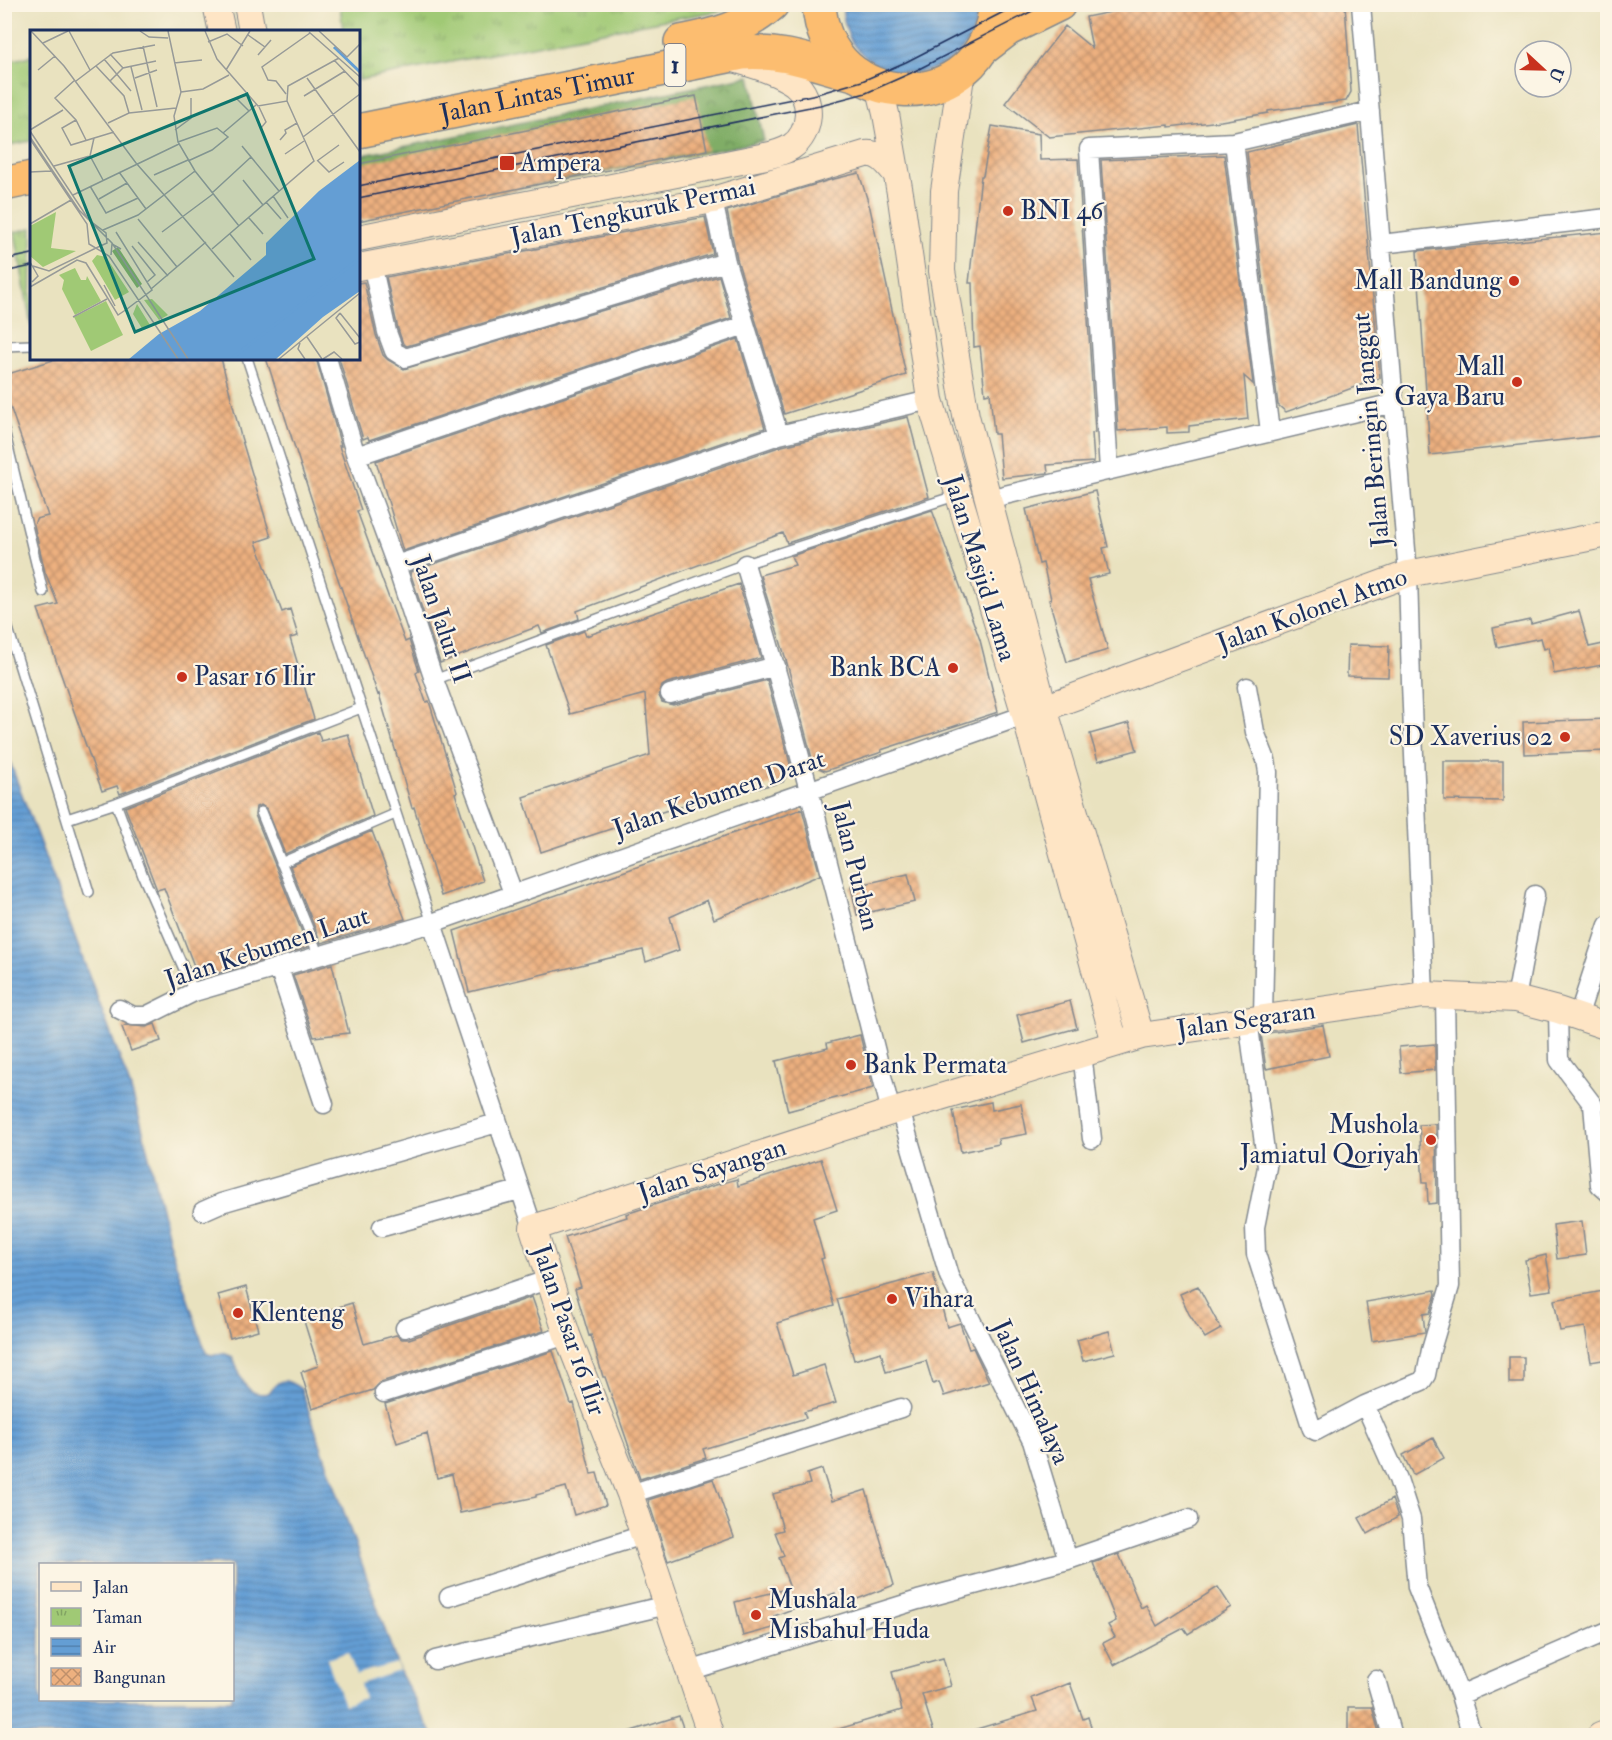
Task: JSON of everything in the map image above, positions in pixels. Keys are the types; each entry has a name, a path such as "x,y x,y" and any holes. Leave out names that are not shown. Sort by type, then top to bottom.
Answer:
{"highway":[{"name":"Jalan Lintas Timur","path":"360,130 490,92 721,34 756,18 772,4"},
{"path":"819,4 819,18 827,40 840,60 868,80"},
{"path":"972,59 992,27 996,4"},
{"name":"1","path":"868,80 908,90 929,87 950,80 1008,29 1059,4"},
{"name":"Jalan Lintas Timur","path":"360,109 490,92 723,56 771,52 868,80"},
{"path":"4,184 30,178"},
{"path":"4,206 30,200"}],"main road":[{"path":"216,4 222,30"},
{"path":"247,4 252,30"},
{"path":"723,56 771,71 795,84 803,92 808,113 806,126 793,146 798,174"},
{"path":"972,59 944,191 942,271 966,416 988,499 1034,711"},
{"name":"Jalan Masjid Lama","path":"868,80 886,114 906,231 930,400 958,494 1034,711 1069,832 1093,917 1115,1043"},
{"name":"Jalan Tengkuruk Permai","path":"360,238 761,157 782,152 793,146"},
{"name":"Jalan Tengkuruk Permai","path":"365,266 713,200 872,153 886,162 897,175"},
{"path":"906,231 943,228"},
{"name":"Jalan Kolonel Atmo","path":"1034,711 1408,573 1608,534"},
{"path":"1093,917 1141,1036"},
{"name":"Jalan Segaran","path":"896,1111 1141,1036 1255,1018 1435,995 1516,999 1608,1027"},
{"name":"Jalan Sayangan","path":"533,1228 896,1111"},
{"name":"Jalan Pasar 16 Ilir","path":"533,1228 567,1335 630,1494 711,1736"},
{"path":"1600,1736 1608,1733"}],"street":[{"name":"Jalan Beringin Janggut","path":"1361,4 1408,573 1411,683 1435,995 1450,1286 1425,1378 1365,1405"},
{"path":"1110,470 1089,149 1234,142 1370,111"},
{"path":"1234,142 1270,432"},
{"path":"713,200 726,262 779,435"},
{"path":"1381,244 1608,218"},
{"path":"365,266 394,351 405,358 726,262"},
{"path":"356,456 745,325"},
{"name":"Jalan Jalur II","path":"328,360 356,456 396,565 434,680 513,893"},
{"path":"396,565 779,435 930,400"},
{"path":"988,499 1394,403"},
{"name":"Jalan Purban","path":"745,564 810,789 896,1111"},
{"path":"670,694 776,666"},
{"path":"1247,687 1255,732 1266,760 1268,772 1255,1018 1267,1167 1255,1227 1256,1254 1312,1429 1316,1431 1365,1405 1398,1479 1411,1519 1417,1587 1460,1695 1472,1736"},
{"name":"Jalan Kebumen Darat","path":"432,923 1034,711"},
{"path":"1516,999 1535,895"},
{"name":"Jalan Kebumen Laut","path":"119,1010 133,1016 146,1016 194,992 432,923"},
{"name":"Jalan Pasar 16 Ilir","path":"432,923 533,1228"},
{"path":"1608,925 1568,1013 1559,1060 1593,1105 1600,1185 1608,1191"},
{"path":"279,968 324,1104"},
{"path":"1082,1053 1092,1139"},
{"name":"Jalan Himalaya","path":"896,1111 949,1276 1032,1441 1068,1560"},
{"path":"203,1210 233,1199 497,1123"},
{"path":"382,1227 519,1190"},
{"path":"405,1328 550,1279"},
{"path":"384,1393 567,1335"},
{"path":"630,1494 902,1408"},
{"path":"689,1671 918,1600 1068,1560 1188,1519"},
{"path":"449,1597 643,1535"},
{"path":"435,1660 667,1605"},
{"path":"1460,1695 1608,1631"},
{"path":"1376,1680 1392,1736"}],"lane":[{"path":"4,346 30,345"},
{"path":"248,360 432,923"},
{"path":"4,430 43,592"},
{"path":"434,680 745,564 958,494"},
{"path":"7,625 90,892"},
{"path":"67,819 116,803 361,708"},
{"path":"116,803 143,876 194,992"},
{"path":"261,812 319,956"},
{"path":"281,862 395,814"}],"green space":[{"path":"340,4 732,5 725,10 360,80 360,30 343,30"},
{"path":"30,56 30,141 5,146 5,62"},
{"path":"750,76 764,141 372,217 360,156"},
{"path":"30,228 30,320 15,232"}],"water":[{"path":"842,5 978,5 975,27 966,45 953,59 937,68 919,72 901,72 883,68 867,58 853,44 845,25"},
{"path":"4,746 130,1086 169,1243 206,1353 211,1355 223,1353 233,1357 241,1378 254,1392 269,1393 277,1384 284,1381 301,1389 399,1670 433,1735 5,1735"}],"pier":[{"path":"348,1652 356,1674 397,1663 399,1671 360,1684 364,1698 344,1705 327,1659"}],"building":[{"path":"1150,4 1345,4 1351,92 1346,101 1268,111 1268,113 1221,121 1049,137 1005,103 1065,26 1092,48 1086,17"},
{"path":"696,96 707,150 360,221 360,164"},
{"path":"1358,125 1380,378 1286,412 1278,405 1247,152"},
{"path":"992,126 1039,134 1040,160 1078,159 1095,432 1092,433 1094,462 1047,465 1048,473 1002,478 998,434 994,434 990,393 985,394 980,346 974,347 972,283 969,283 981,176 983,176"},
{"path":"1224,155 1253,384 1244,376 1248,419 1189,426 1189,432 1167,433 1167,427 1118,431 1101,160"},
{"path":"859,173 870,208 906,375 784,414 737,259 727,211"},
{"path":"705,217 713,254 407,346 403,344 386,277"},
{"path":"1608,232 1608,435 1430,455 1417,251"},
{"path":"719,276 731,318 369,440 368,437 363,439 340,360 360,360 360,283 364,282 383,355 404,369"},
{"path":"738,339 765,428 403,551 376,461"},
{"path":"53,360 222,360 241,437 271,537 256,542 282,612 290,609 298,636 290,638 314,719 120,794 117,786 102,791 38,609 58,604 45,572 34,525 36,519 48,516 4,389 11,373"},
{"path":"267,360 317,360 341,446 339,446 361,510 357,511 405,642 409,640 419,671 416,673 426,702 429,701 483,881 441,896 414,807 412,808 379,694 324,538"},
{"path":"908,417 929,497 787,543 783,533 577,611 579,619 542,633 539,626 440,663 410,572 782,446"},
{"path":"1095,491 1108,547 1103,548 1109,574 1088,579 1108,650 1067,662 1049,600 1051,599 1043,563 1039,564 1026,509"},
{"path":"932,510 980,640 998,712 825,771 814,766 787,663 760,575 795,565 791,556"},
{"path":"739,584 761,658 667,683 662,686 659,696 662,702 673,705 767,680 791,767 783,782 668,810 541,852 523,797 650,755 645,694 570,714 546,645 584,631 586,636"},
{"path":"1579,611 1589,647 1608,643 1608,664 1554,674 1549,647 1544,649 1541,638 1497,647 1493,628 1530,620 1531,624"},
{"path":"1348,645 1389,646 1388,677 1347,676"},
{"name":"SD Xaverius 02","path":"1608,719 1608,751 1524,754 1523,722"},
{"path":"1129,723 1137,750 1098,761 1090,734"},
{"path":"318,732 321,741 348,734 373,816 285,854 267,809 261,805 256,807 255,815 308,947 199,979 164,888 157,890 125,807"},
{"path":"1444,761 1503,761 1503,801 1444,800"},
{"path":"802,809 820,875 714,919 707,900 670,917 679,950 646,962 643,950 469,992 454,931"},
{"path":"372,831 405,919 321,943 290,866"},
{"path":"908,874 915,902 857,915 851,887"},
{"path":"332,964 349,1033 314,1037 293,975"},
{"path":"1070,1001 1077,1028 1024,1043 1017,1015"},
{"path":"155,1024 161,1041 131,1051 122,1027 126,1025 146,1027"},
{"path":"1323,1025 1329,1056 1266,1069 1261,1034"},
{"path":"860,1035 873,1088 788,1111 776,1061 828,1048 827,1043"},
{"path":"1435,1044 1435,1070 1401,1073 1399,1047"},
{"path":"991,1102 992,1110 1021,1104 1027,1134 998,1139 999,1144 961,1152 953,1110"},
{"path":"1436,1124 1437,1203 1428,1204 1427,1183 1423,1183 1419,1125"},
{"path":"821,1159 837,1210 813,1218 834,1306 777,1323 793,1375 824,1365 836,1403 804,1412 806,1418 703,1449 706,1458 640,1479 605,1377 603,1377 591,1335 589,1336 575,1289 581,1287 565,1237 709,1187 737,1179 738,1186"},
{"path":"1582,1221 1586,1255 1557,1259 1553,1225"},
{"path":"1546,1255 1552,1290 1531,1293 1525,1260"},
{"path":"933,1273 947,1327 960,1323 969,1349 973,1348 989,1382 944,1396 939,1382 933,1384 926,1361 886,1372 881,1352 854,1360 837,1299"},
{"path":"1198,1286 1221,1329 1205,1338 1189,1314 1180,1294"},
{"name":"Klenteng","path":"246,1287 258,1330 230,1338 218,1295"},
{"path":"1435,1290 1436,1294 1430,1313 1423,1314 1425,1332 1372,1341 1366,1302"},
{"path":"1603,1291 1608,1317 1608,1359 1591,1362 1585,1327 1560,1331 1554,1300"},
{"path":"532,1297 544,1331 381,1382 373,1390 312,1409 301,1372 318,1366 303,1318 352,1303 364,1344 396,1335 402,1339 409,1339"},
{"path":"1109,1331 1115,1353 1083,1361 1077,1340"},
{"path":"553,1351 571,1404 574,1403 591,1474 597,1473 606,1505 574,1515 566,1487 536,1495 536,1497 460,1513 452,1474 437,1478 427,1433 397,1443 385,1404"},
{"path":"1509,1357 1524,1357 1524,1383 1509,1383"},
{"path":"1433,1438 1444,1458 1413,1475 1403,1455"},
{"path":"822,1469 832,1501 866,1490 894,1585 839,1606 835,1593 774,1616 777,1627 743,1636 735,1602 790,1588 779,1558 784,1556 775,1532 783,1530 773,1494 810,1484 807,1474"},
{"path":"713,1479 734,1537 668,1561 648,1500"},
{"path":"1392,1499 1398,1517 1368,1534 1359,1518"},
{"path":"1119,1554 1141,1608 1146,1605 1157,1626 1218,1587 1231,1607 1188,1634 1184,1628 1114,1665 1103,1643 1115,1637 1108,1625 1116,1621 1093,1563"},
{"path":"943,1658 951,1686 922,1694 935,1736 832,1736 832,1731 902,1710 892,1672"},
{"path":"1070,1683 1083,1719 1088,1717 1094,1736 971,1736 970,1731 1037,1711 1032,1698"},
{"path":"1348,1707 1372,1707 1380,1736 1348,1736"},
{"path":"679,1716 686,1736 629,1736 628,1732"}],"tram line":[{"path":"360,186 817,94 862,81 906,62 1019,4"},
{"path":"360,198 820,105 866,93 911,73 1046,4"},
{"path":"4,260 30,254"},
{"path":"4,272 30,266"}],"place":[{"name":"Ampera","path":"507,163"},
{"name":"BNI 46","path":"1008,211"},
{"name":"Mall Bandung","path":"1514,281"},
{"name":"Mall Gaya Baru","path":"1517,382"},
{"name":"Bank BCA","path":"953,668"},
{"name":"Pasar 16 Ilir","path":"182,677"},
{"name":"SD Xaverius 02","path":"1565,737"},
{"name":"Bank Permata","path":"851,1065"},
{"name":"Mushola Jamiatul Qoriyah","path":"1431,1140"},
{"name":"Vihara","path":"892,1299"},
{"name":"Klenteng","path":"238,1313"},
{"name":"Mushala Misbahul Huda","path":"756,1615"}]}
